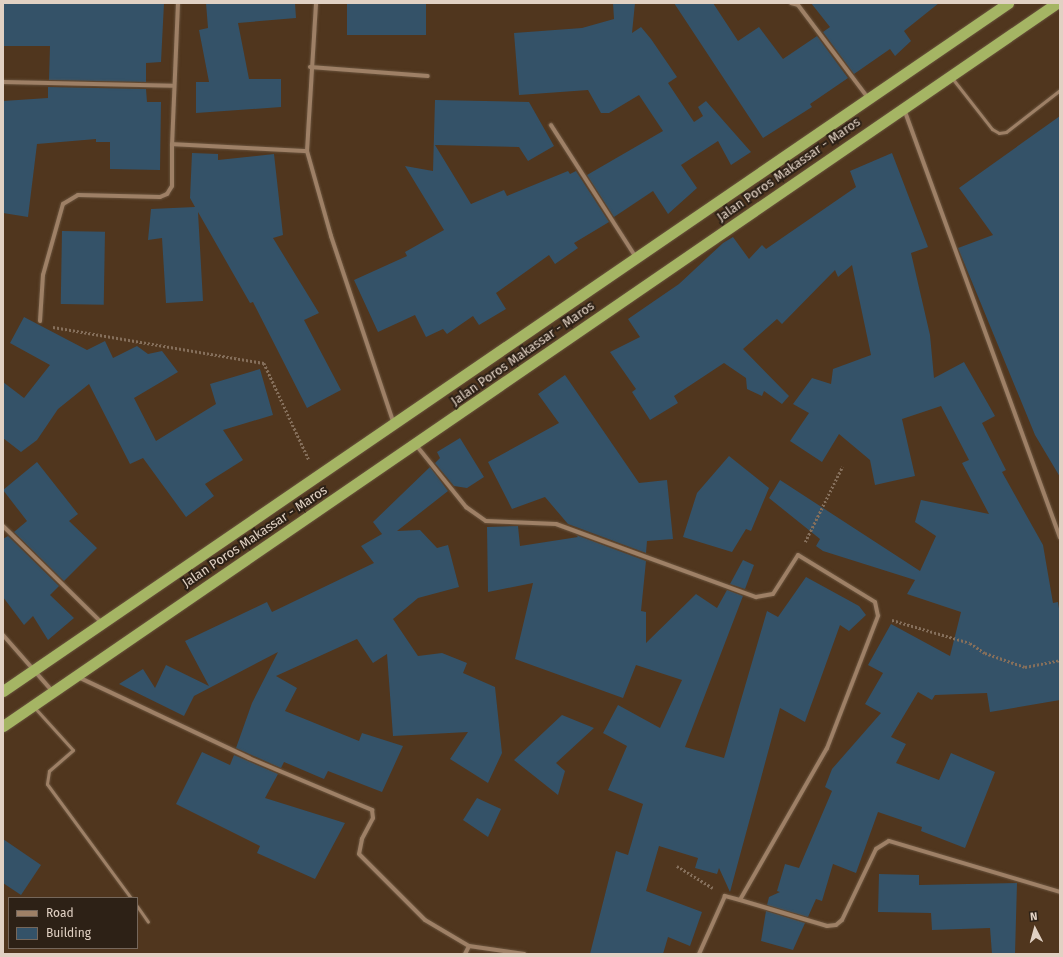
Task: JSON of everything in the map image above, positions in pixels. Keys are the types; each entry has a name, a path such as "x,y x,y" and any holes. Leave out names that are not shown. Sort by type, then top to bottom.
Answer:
{"highway":[{"name":"Jalan Poros Makassar - Maros","path":"3,691 103,624 393,421 1008,3"},
{"name":"Jalan Poros Makassar - Maros","path":"3,726 416,445 1057,3"}],"street":[{"path":"40,321 43,275 63,204 78,195 160,197 167,194 172,186 173,86 178,3"},
{"path":"316,3 310,67 307,152 331,236 393,421"},
{"path":"791,3 798,5 868,98"},
{"path":"310,67 428,76"},
{"path":"3,82 173,86"},
{"path":"904,108 1060,537"},
{"path":"551,125 635,256"},
{"path":"172,144 307,152"},
{"path":"416,445 466,507 486,521 556,524 756,597 773,594 798,555 868,594 875,602 878,616 827,748 740,900"},
{"path":"3,526 103,624"},
{"path":"3,635 52,692"},
{"path":"76,676 249,758 372,810 373,818 360,846 363,860 425,920 469,946 524,954"},
{"path":"699,954 725,896 827,926 836,925 842,920 876,849 889,841 1060,892"},
{"path":"465,954 469,946"}],"lane":[{"path":"951,77 992,129 999,133 1006,132 1060,90"},
{"path":"33,706 73,750 49,771 47,784 130,897"},
{"path":"138,907 148,922"}],"path":[{"path":"40,321 53,327 264,363 316,476"},
{"path":"798,555 842,467"},
{"path":"878,616 970,643 985,653 1025,667 1060,660"},
{"path":"678,866 725,896"}],"building":[{"path":"3,3 164,3 161,62 146,63 146,82 49,80 50,46 3,46"},
{"path":"206,3 295,3 296,18 238,23 249,79 281,79 281,107 196,113 196,82 209,82 199,30 208,28"},
{"path":"347,3 426,3 426,35 347,35"},
{"path":"613,3 635,3 632,33 641,27 651,39 677,77 668,83 694,122 703,116 698,107 706,101 751,152 731,165 718,141 681,165 697,188 668,214 653,191 614,217 587,175 663,131 639,95 609,113 601,113 588,90 519,95 514,33 582,28 614,19"},
{"path":"674,3 713,3 738,41 759,27 783,59 817,36 848,78 810,104 812,107 763,138"},
{"path":"811,3 939,3 904,31 911,41 895,56 890,49 854,74 823,32 830,27"},
{"path":"48,87 146,89 147,102 161,102 160,170 110,169 110,142 96,142 96,139 37,144 28,217 3,213 3,101 48,98"},
{"path":"435,100 529,102 554,146 528,161 519,147 435,145 471,204 504,190 507,196 568,171 570,174 576,171 609,222 574,243 578,248 555,264 549,255 496,293 506,309 479,325 473,316 447,334 443,329 426,337 415,315 378,332 354,280 407,256 405,252 444,230 405,166 433,171"},
{"path":"1060,116 1060,477 1035,435 958,248 993,235 959,188"},
{"path":"192,153 218,154 218,160 274,154 283,235 273,238 319,313 304,320 341,390 307,408 253,302 250,303 198,212 203,301 166,303 162,238 148,240 151,209 195,207 190,198"},
{"path":"892,153 928,247 911,253 930,335 934,378 964,362 995,416 982,423 1006,470 1002,472 1043,545 1053,603 1058,602 1060,615 1060,700 990,712 987,693 935,695 932,700 918,692 891,737 906,744 896,763 939,780 951,753 995,772 965,848 921,831 922,827 878,812 856,873 833,864 822,901 816,899 808,917 767,905 769,897 780,892 777,891 785,864 799,868 832,791 825,787 832,769 881,713 865,704 883,673 868,665 891,624 950,656 961,612 907,594 915,580 823,551 816,546 820,539 769,498 780,480 920,571 936,536 915,522 921,500 989,514 962,463 969,460 941,406 902,419 915,476 875,485 870,460 839,434 822,462 790,441 809,413 793,404 812,378 831,384 833,369 871,355 852,265 838,277 835,270 782,324 777,319 743,349 789,396 782,404 764,391 762,396 747,389 746,378 724,363 674,396 678,403 650,420 632,392 636,389 610,352 640,337 628,319 679,284 723,243 733,237 749,259 762,245 766,249 856,187 850,171"},
{"path":"62,231 105,232 104,305 61,304"},
{"path":"24,317 87,350 105,341 113,358 137,346 148,354 162,351 178,372 134,398 156,441 216,404 210,384 260,369 273,415 223,430 243,460 205,484 214,496 186,517 143,458 130,464 89,384 58,409 37,440 21,452 3,438 3,382 24,398 50,365 10,343"},
{"path":"565,375 639,483 667,480 673,539 647,541 646,553 568,524 545,497 512,509 488,462 559,423 538,394"},
{"path":"460,438 484,477 467,488 454,486 435,463 440,458 437,452"},
{"path":"729,456 769,488 751,531 746,529 732,552 683,537 697,493"},
{"path":"37,462 78,514 69,521 97,548 64,581 14,532 27,521 3,490"},
{"path":"430,467 448,491 397,531 420,530 437,548 448,545 459,587 418,598 393,619 418,656 442,653 467,663 463,673 495,687 502,753 488,783 450,759 468,732 393,736 387,654 373,663 357,639 276,676 297,688 285,711 359,741 362,733 403,746 382,792 328,771 324,779 284,762 281,768 236,748 252,703 278,652 194,696 184,716 119,684 143,669 155,688 166,665 209,686 185,641 267,602 272,612 374,563 361,546 382,534 373,522"},
{"path":"518,526 520,546 578,537 576,535 646,561 641,611 646,612 646,643 696,594 717,608 727,590 743,596 685,747 724,758 767,611 778,617 806,577 859,606 866,615 849,631 840,625 805,722 780,708 730,892 719,868 717,874 695,868 698,858 659,846 646,891 702,912 690,946 668,937 663,954 590,954 616,851 628,855 643,804 608,790 627,746 603,733 618,705 660,728 682,680 636,665 623,698 515,659 533,583 488,592 487,527"},
{"path":"8,536 59,586 50,595 74,618 48,640 33,616 24,625 3,597 3,539"},
{"path":"743,560 754,565 745,589 730,584"},
{"path":"562,715 594,728 556,763 565,771 558,795 514,760"},
{"path":"202,752 230,765 234,755 278,774 265,798 345,823 315,879 257,853 260,846 176,804"},
{"path":"477,798 501,809 488,837 463,820"},
{"path":"3,839 41,865 21,895 3,883"},
{"path":"879,874 919,875 919,885 1017,883 1015,954 992,954 990,928 932,930 931,913 878,912"},
{"path":"766,911 805,923 793,950 761,941"}]}
